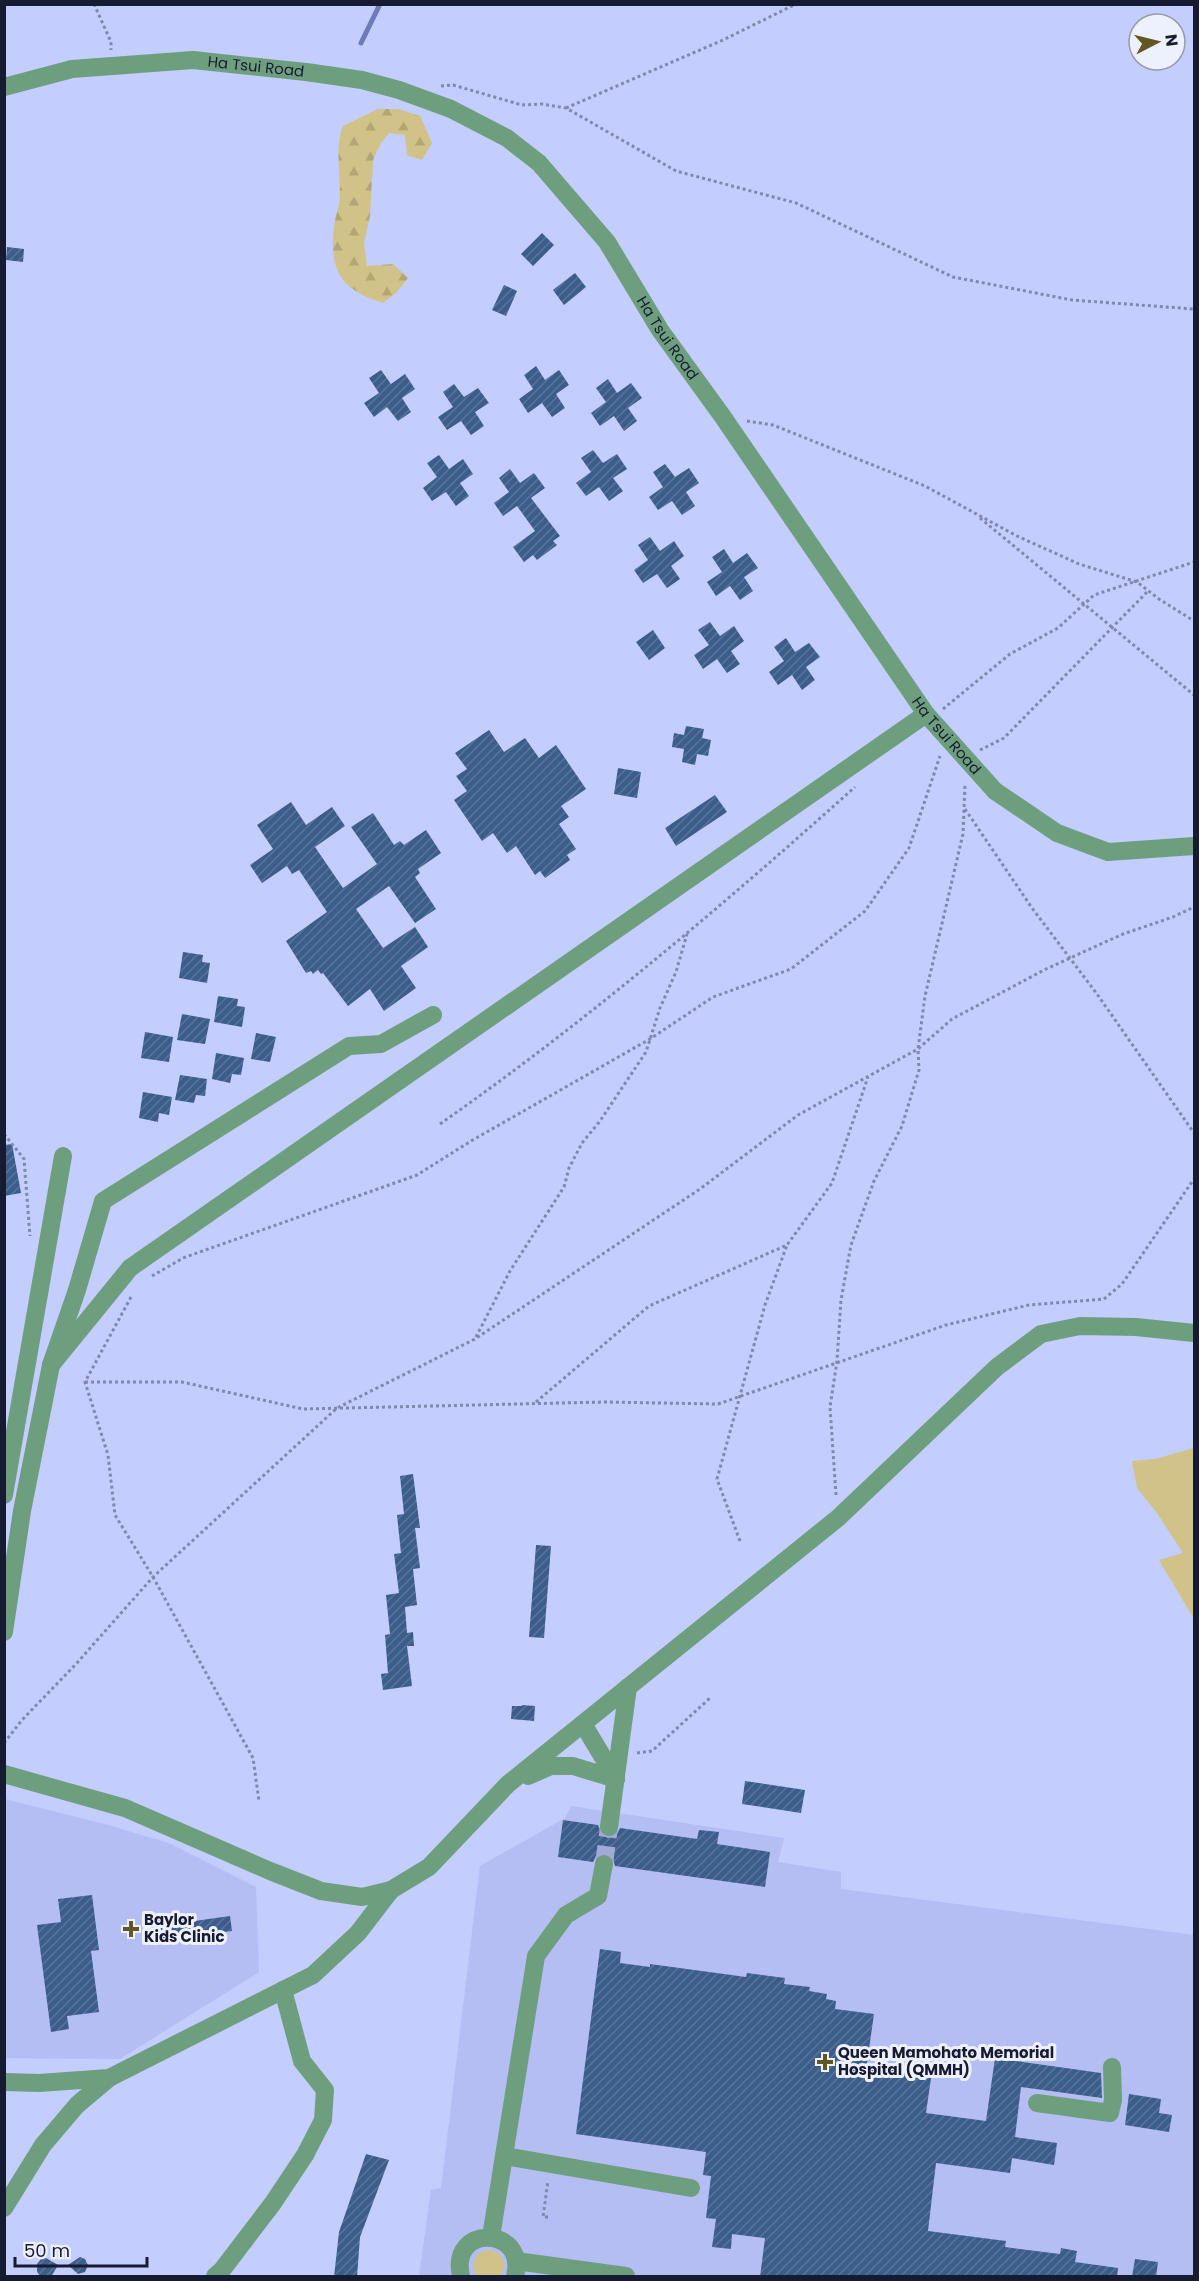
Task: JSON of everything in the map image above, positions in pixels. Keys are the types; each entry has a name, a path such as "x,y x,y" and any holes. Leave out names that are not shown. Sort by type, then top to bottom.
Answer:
{"street":[{"name":"Ha Tsui Road","path":"4,87 72,69 193,60 362,80 399,90 451,110 507,138 539,163 607,242 660,330 723,417 928,717 995,791 1057,833 1108,852 1194,846"},
{"path":"51,1365 130,1269 928,717"},
{"path":"4,1632 22,1512 51,1365 77,1290 103,1201 349,1046 381,1044 433,1015"},
{"path":"4,1495 63,1156"},
{"path":"4,1774 125,1808 321,1891 362,1897 391,1890 429,1867 508,1784 838,1518 997,1367 1041,1334 1080,1326 1136,1327 1194,1333"},
{"path":"609,1827 621,1754 628,1687"},
{"path":"583,1724 616,1779"},
{"path":"508,1784 551,1766 573,1766 616,1779"},
{"path":"491,2237 536,1956 566,1915 598,1896 604,1864"},
{"path":"4,2208 43,2145 77,2106 109,2078 313,1975 358,1934 391,1890"},
{"path":"215,2277 273,2203 305,2155 323,2120 325,2090 302,2061 283,1990"},
{"path":"1037,2103 1110,2113 1113,2100 1112,2067"},
{"path":"4,2082 39,2083 109,2078"},
{"path":"504,2156 691,2188"},
{"path":"461,2277 459,2267 465,2248 481,2238 491,2237 508,2245 516,2269 626,2277"}],"path":[{"path":"94,4 111,42 111,67"},
{"path":"566,108 723,40 796,4"},
{"path":"431,87 453,85 522,105 542,104 566,108 676,171 796,203 953,277 1072,300 1194,309"},
{"path":"723,417 773,425 926,486 1017,536 1078,564 1137,582 1194,621"},
{"path":"974,513 1194,694"},
{"path":"928,717 1010,654 1058,628 1094,595 1194,562"},
{"path":"838,1518 830,1407 837,1361 841,1300 851,1245 874,1181 902,1126 919,1070 918,1049 925,996 963,834 965,757 1004,738 1148,591"},
{"path":"146,1280 183,1258 417,1175 471,1141 650,1039 713,997 791,969 865,911 909,848 947,738"},
{"path":"440,1124 573,1027 755,876 860,783"},
{"path":"964,808 1032,908 1194,1133"},
{"path":"4,1743 22,1720 77,1663 153,1577 337,1408 475,1339 700,1189 798,1115 918,1049 952,1019 1070,958 1194,907"},
{"path":"475,1339 510,1271 564,1187 569,1167 582,1143 600,1122 646,1052 660,1008 676,972 688,932"},
{"path":"740,1541 717,1479 765,1305 787,1245 832,1183 868,1077"},
{"path":"85,1382 182,1382 303,1409 535,1403 718,1404 946,1325 1019,1307 1104,1299 1122,1284 1194,1179"},
{"path":"535,1403 649,1306 787,1245"},
{"path":"132,1295 85,1382 108,1455 115,1515 153,1577 254,1758 259,1801"},
{"path":"621,1754 652,1751 710,1698"},
{"path":"548,2217 543,2217 551,2164"}],"shaded area":[{"name":"Baylor Kids Clinic","path":"5,1799 169,1843 256,1887 259,1972 120,2059 5,2058"},
{"name":"Queen Mamohato Memorial Hospital (QMMH)","path":"571,1806 784,1838 778,1862 841,1872 841,1889 1194,1935 1194,2276 419,2276 431,2190 441,2188 480,1866 565,1818"}],"green space":[{"path":"378,109 399,109 420,116 432,143 422,160 407,155 405,135 389,133 373,160 370,216 364,243 367,266 393,264 408,278 397,292 383,303 357,292 341,277 336,267 333,242 340,199 339,151 343,126"},
{"path":"1194,1448 1194,1619 1159,1560 1183,1553 1157,1513 1137,1488 1132,1461 1155,1459"},
{"path":"490,2250 499,2254 503,2260 504,2268 501,2276 477,2276 474,2267 475,2259 481,2253"}],"building":[{"path":"542,233 554,245 533,266 521,254"},
{"path":"7,247 24,249 23,262 6,260"},
{"path":"575,273 586,287 564,305 553,290"},
{"path":"504,285 517,291 506,316 492,310"},
{"path":"536,366 545,380 559,370 569,385 556,394 565,408 552,417 542,403 528,413 519,399 533,389 524,375"},
{"path":"381,370 391,384 405,374 415,389 402,398 411,412 398,421 387,407 374,417 364,403 379,393 369,378"},
{"path":"608,379 617,393 631,383 642,398 628,408 637,421 624,431 614,416 600,426 591,413 606,402 596,388"},
{"path":"454,384 464,397 478,388 489,403 475,412 484,426 471,435 461,421 447,430 438,417 453,407 443,392"},
{"path":"593,450 603,463 617,454 627,469 613,478 623,491 609,501 599,487 586,496 576,483 591,472 581,458"},
{"path":"439,455 449,469 463,459 473,474 460,483 469,496 456,506 446,492 432,501 423,488 437,477 427,463"},
{"path":"665,464 675,477 689,468 699,483 686,492 695,506 682,515 672,501 658,510 649,497 663,487 653,472"},
{"path":"510,469 520,483 534,473 545,488 531,498 560,536 553,541 557,545 537,560 533,555 524,562 513,547 535,531 517,506 503,516 494,503 509,492 499,478"},
{"path":"650,537 660,551 674,541 684,556 671,566 680,579 667,588 657,574 643,583 634,570 648,560 638,545"},
{"path":"724,549 733,563 747,553 758,568 744,577 753,591 740,600 730,586 716,596 707,582 722,572 712,557"},
{"path":"710,622 720,636 734,626 744,641 731,651 740,664 727,673 717,659 703,669 694,655 709,645 698,630"},
{"path":"653,630 665,648 649,660 636,642"},
{"path":"786,638 795,652 809,643 820,657 806,667 815,680 802,690 792,675 778,685 769,672 784,661 774,647"},
{"path":"686,726 704,729 702,738 711,740 708,756 697,754 695,765 682,762 684,749 672,747 674,733 684,735"},
{"path":"489,730 504,752 525,738 539,758 556,745 586,789 561,806 569,817 559,824 576,849 567,855 570,860 545,878 540,871 535,875 516,846 507,853 493,833 482,841 454,800 467,791 456,776 467,769 455,753"},
{"path":"618,768 641,772 637,798 614,794"},
{"path":"715,795 727,812 676,846 665,828"},
{"path":"291,802 306,825 332,807 345,826 315,847 343,888 377,864 351,827 373,813 394,845 400,841 404,845 426,830 441,853 418,869 420,873 415,877 436,909 415,923 389,886 356,909 383,948 415,927 428,947 401,966 416,988 384,1011 370,989 348,1006 323,973 321,974 318,970 313,974 311,971 306,973 286,941 327,912 299,870 292,874 287,866 262,883 250,865 273,849 257,825"},
{"path":"183,952 203,955 202,962 210,963 207,983 179,978"},
{"path":"218,996 238,999 237,1006 245,1007 242,1027 214,1022"},
{"path":"182,1014 210,1019 205,1044 177,1040"},
{"path":"145,1032 173,1037 169,1062 141,1058"},
{"path":"256,1033 276,1037 270,1062 251,1059"},
{"path":"216,1053 244,1058 241,1075 232,1074 230,1083 212,1079"},
{"path":"180,1075 207,1079 205,1096 196,1095 194,1103 175,1100"},
{"path":"143,1092 172,1097 169,1115 159,1113 158,1122 139,1118"},
{"path":"12,1144 21,1193 4,1196 4,1145"},
{"path":"413,1474 420,1528 415,1528 420,1568 413,1569 417,1605 405,1607 407,1633 413,1632 414,1646 407,1646 412,1686 383,1690 381,1674 388,1673 385,1635 390,1634 386,1595 399,1593 394,1554 401,1553 397,1515 404,1514 400,1476"},
{"path":"536,1545 551,1546 544,1638 529,1637"},
{"path":"512,1706 535,1706 534,1721 511,1719"},
{"path":"745,1781 805,1790 801,1813 742,1804"},
{"path":"563,1820 598,1825 602,1835 608,1838 617,1834 620,1828 697,1839 699,1830 719,1832 717,1844 770,1852 765,1887 615,1866 612,1856 605,1853 596,1856 593,1862 558,1857"},
{"path":"92,1895 99,1950 91,1951 99,2012 67,2016 69,2029 51,2032 37,1925 61,1922 58,1899"},
{"path":"230,1916 232,1931 161,1941 159,1926"},
{"path":"600,1949 621,1952 620,1963 650,1967 650,1964 746,1977 747,1973 785,1978 784,1984 810,1987 809,1991 827,1994 826,1999 836,2001 835,2009 874,2014 867,2063 932,2071 926,2113 986,2121 995,2058 1101,2073 1102,2098 1021,2087 1015,2137 1057,2143 1054,2165 1012,2158 1010,2173 936,2163 928,2231 1006,2241 1005,2247 1060,2254 1061,2248 1077,2251 1075,2262 1118,2268 1117,2277 760,2277 765,2238 732,2234 731,2249 712,2247 716,2219 706,2218 711,2176 703,2175 706,2152 576,2134"},
{"path":"1129,2094 1161,2099 1159,2113 1172,2115 1169,2132 1125,2125"},
{"path":"366,2154 389,2160 360,2237 357,2277 334,2277 339,2232"},
{"path":"80,2257 85,2259 88,2265 85,2272 78,2274 68,2265"},
{"path":"46,2258 58,2265 51,2277 40,2277 37,2264 41,2259"},
{"path":"1135,2259 1158,2262 1156,2277 1132,2277"}],"waterway":[{"path":"361,43 380,4"}],"tunnel":[{"path":"604,1864 609,1827"}],"place":[{"name":"Baylor Kids Clinic","path":"131,1929"},
{"name":"Queen Mamohato Memorial Hospital (QMMH)","path":"825,2062"}]}
